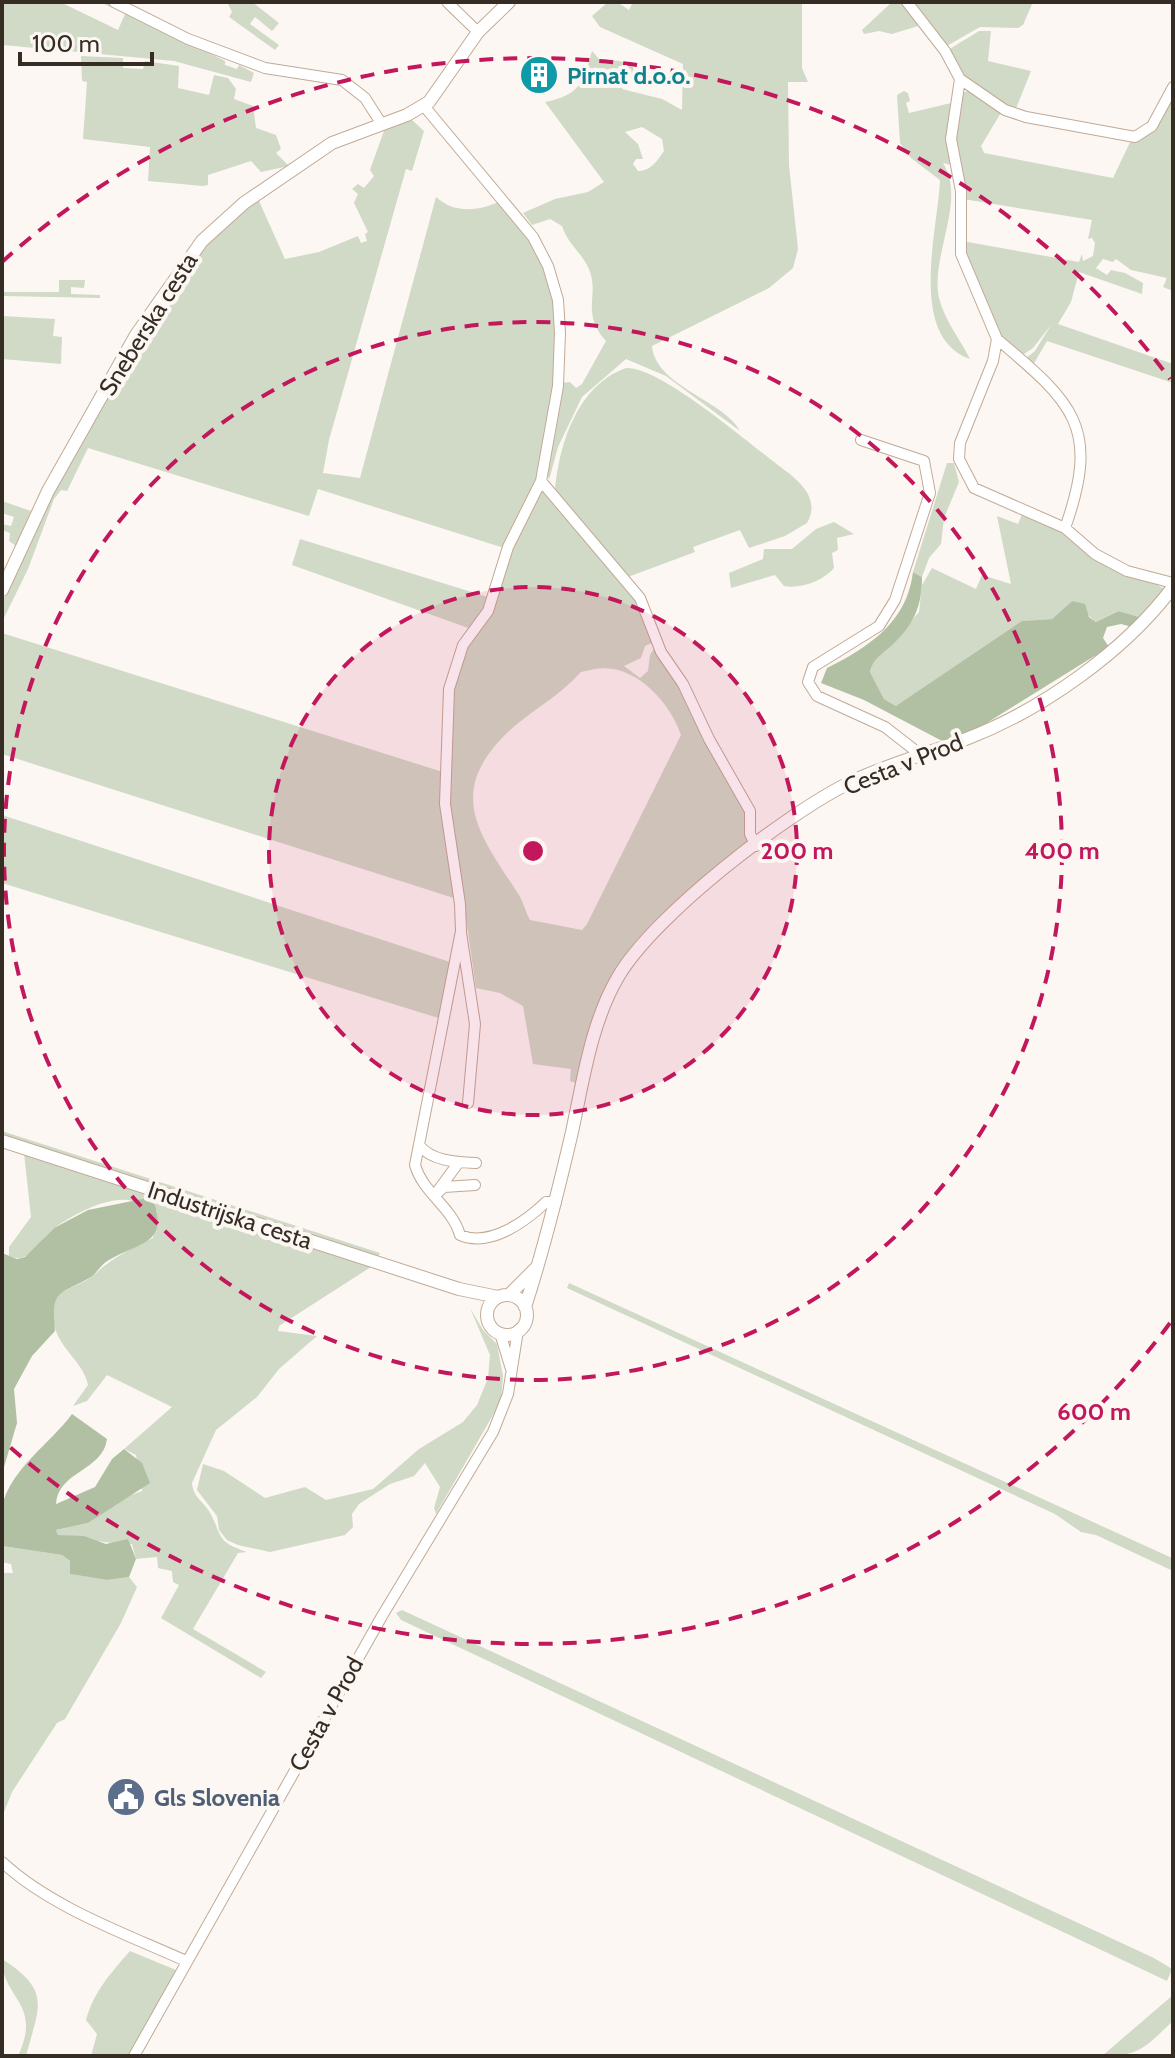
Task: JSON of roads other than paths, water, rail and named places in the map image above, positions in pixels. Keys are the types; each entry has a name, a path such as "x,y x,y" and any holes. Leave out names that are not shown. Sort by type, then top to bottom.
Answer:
{"street":[{"path":"114,2 188,39 253,64 308,77 342,80 365,98 381,123"},
{"path":"447,2 478,32"},
{"name":"Sneberska cesta","path":"2,590 48,491 128,349 194,250 232,212 321,150 344,136 424,106 441,89 478,32 509,2"},
{"path":"907,2 945,51 960,79 1015,113 1135,137 1152,126 1173,87"},
{"path":"960,79 951,139 961,191 961,254 997,339 1054,389 1072,418 1082,454 1082,474 1065,528"},
{"path":"424,106 533,237 558,300 558,386 541,481 508,547 488,611 463,645 449,689 445,804 475,1024 468,1103"},
{"path":"997,339 993,361 960,443 959,459 974,488 1065,528 1095,554 1127,571 1173,585"},
{"path":"861,440 924,461 930,493 907,570 879,626 813,667 808,682 817,696 885,727 921,755"},
{"path":"541,481 640,598 661,652 683,684 709,739 750,811 750,834 756,846"},
{"name":"Cesta v Prod","path":"525,1307 556,1202 603,1009 619,975 685,901 834,791 970,738 1042,699 1128,640 1173,585"},
{"path":"461,931 419,1145 418,1174 452,1215 460,1235 467,1238 502,1233 518,1225 546,1202 556,1202"},
{"name":"Industrijska cesta","path":"2,1141 459,1289 504,1296"},
{"path":"419,1145 425,1153 476,1163"},
{"path":"434,1196 442,1181 459,1162"},
{"path":"434,1196 444,1187 475,1185"},
{"name":"Cesta v Prod","path":"504,1296 537,1267"},
{"name":"Industrijska cesta","path":"459,1289 487,1312"},
{"path":"500,1333 518,1330 526,1317 525,1307 504,1296 487,1312 489,1323 500,1333 511,1370"},
{"name":"Cesta v Prod","path":"134,2056 382,1616 493,1432 506,1403 518,1330"},
{"path":"2,1862 26,1881 88,1917 186,1961"}],"place":[{"name":"Pirnat d.o.o.","path":"539,75"},
{"name":"Gls Slovenia","path":"126,1797"}]}
